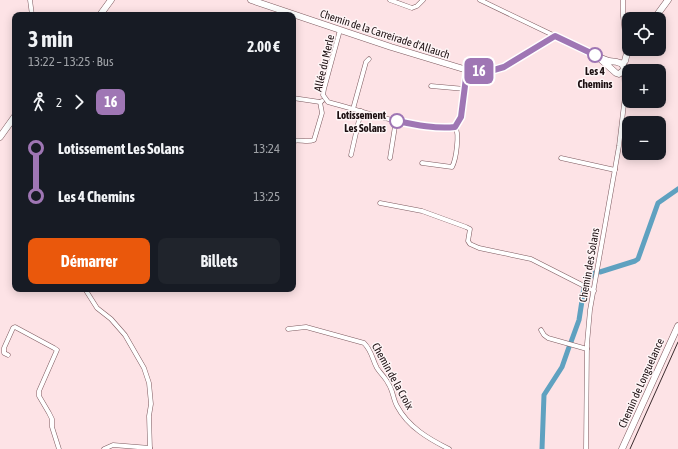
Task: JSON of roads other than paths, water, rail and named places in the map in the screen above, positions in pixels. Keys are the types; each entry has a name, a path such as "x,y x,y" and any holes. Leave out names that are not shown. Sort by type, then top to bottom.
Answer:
{"street":[{"path":"30,0 32,12"},
{"path":"102,12 111,0"},
{"name":"Chemin de la Carreirade d'Allauch","path":"251,0 287,12"},
{"path":"390,0 412,8 417,6 422,0"},
{"path":"480,0 598,57 621,66"},
{"path":"623,0 623,12"},
{"path":"659,12 668,0"},
{"name":"Chemin de la Carreirade d'Allauch","path":"296,15 467,70 487,72 504,67 555,36"},
{"name":"Allée du Merle","path":"340,30 324,89 323,95 328,102 416,125 455,127"},
{"path":"615,72 620,74 621,66 627,56"},
{"path":"598,57 615,72 622,82"},
{"path":"354,109 366,62 369,58"},
{"path":"615,72 613,67 621,66"},
{"name":"Chemin des Solans","path":"621,66 622,71"},
{"path":"422,164 452,167 455,161 458,132 455,127 461,117 467,70"},
{"path":"431,86 465,89"},
{"path":"296,98 320,102 325,99"},
{"path":"296,140 314,140 322,113 320,102"},
{"name":"Chemin des Solans","path":"586,449 586,349 594,291 615,170 623,108"},
{"path":"351,155 361,110"},
{"path":"0,137 12,120"},
{"path":"390,158 396,120"},
{"path":"561,158 615,170"},
{"path":"380,203 422,212 466,227 470,229 468,242 470,244 479,248 531,259 594,291"},
{"path":"87,292 97,308 111,319 125,335 144,368 149,383 151,404 149,416 150,448 113,445 104,449"},
{"name":"Chemin de Longuelance","path":"622,449 678,326"},
{"path":"8,355 4,352 4,348 13,328 15,327 57,350 39,391 39,396 52,419 52,427 59,449"},
{"name":"Chemin de la Croix","path":"288,329 306,327 364,343 370,349 377,369 389,383 396,405 407,420 414,428 425,436 449,449"},
{"path":"541,330 548,338 586,349"}],"waterway":[{"path":"600,272 638,259 658,203 678,189"},
{"path":"586,284 595,273"},
{"path":"571,342 579,320 584,288"},
{"path":"542,449 544,395 562,367 569,347"}],"tram line":[{"path":"630,449 678,342"}],"place":[{"name":"Les 4 Chemins","path":"595,55"},
{"name":"Lotissement Les Solans","path":"397,121"}]}
